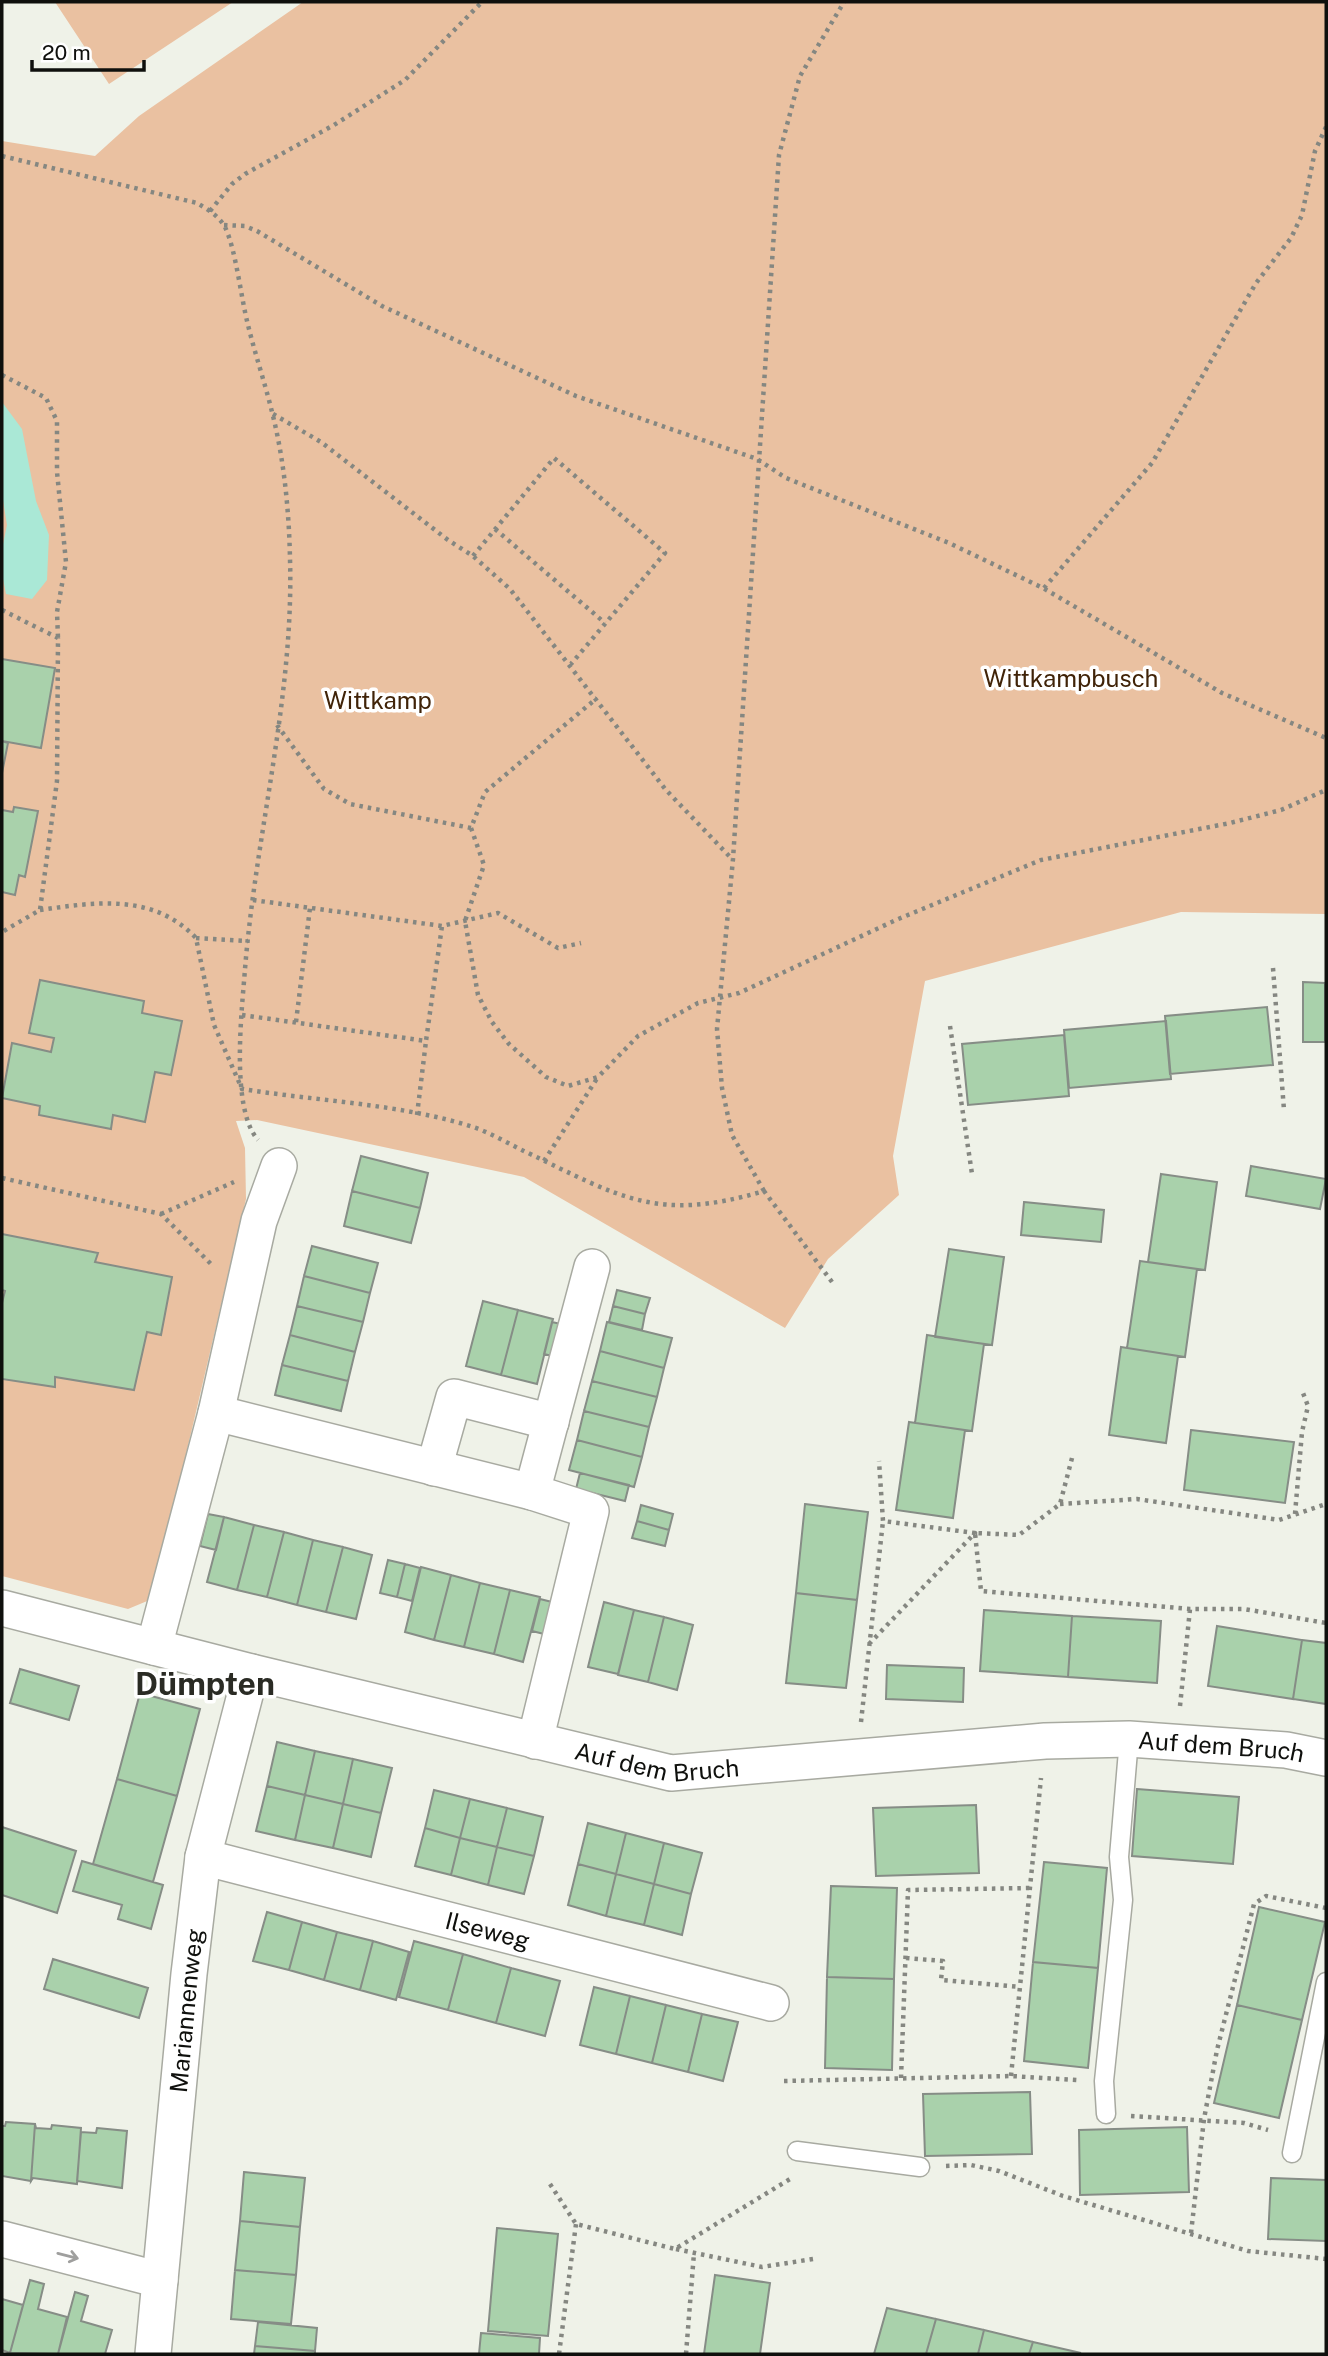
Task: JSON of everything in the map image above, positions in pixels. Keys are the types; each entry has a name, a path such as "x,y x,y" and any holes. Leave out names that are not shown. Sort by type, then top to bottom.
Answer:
{"street":[{"path":"154,1647 216,1413 259,1221 279,1166"},
{"path":"532,1492 592,1267"},
{"path":"434,1468 454,1398 551,1423"},
{"path":"216,1413 532,1492 591,1511 536,1741"},
{"name":"Auf dem Bruch","path":"2,1608 251,1672 671,1773 1045,1741 1177,1742 1286,1750 1326,1758"},
{"name":"Mariannenweg","path":"153,2354 189,1974 203,1857 251,1672"},
{"name":"Ilseweg","path":"203,1857 771,2003"},
{"path":"2,2239 160,2280"}],"lane":[{"path":"1106,2114 1104,2081 1123,1900 1119,1857 1129,1740"},
{"path":"1294,2146 1326,1982"},
{"path":"797,2151 920,2167"}],"path":[{"path":"210,211 232,184 245,174 354,114 405,79 482,2"},
{"path":"835,1286 764,1191 739,1152 727,1116 717,1029 733,859 757,459 779,155 800,76 844,2"},
{"path":"1043,588 1152,463 1256,283 1292,238 1302,215 1315,150 1326,127"},
{"path":"2,156 197,203 210,211 224,225 273,414 286,498 290,557 288,625 248,941 242,1015 242,1089"},
{"path":"224,225 245,226 257,231 382,306 576,396 757,459 786,478 949,543 1043,588 1222,693 1326,738"},
{"path":"2,375 46,398 57,421 57,472 66,562 57,612 57,781 40,910"},
{"path":"273,414 321,442 447,540 473,556 510,589 666,790 733,859"},
{"path":"473,556 554,458 665,553 570,664"},
{"path":"495,529 606,623"},
{"path":"2,610 58,638"},
{"path":"597,698 485,792 471,828 484,864 465,921 478,995 492,1022 509,1044 546,1077 568,1086 598,1077"},
{"path":"277,724 324,789 350,804 471,828"},
{"path":"544,1161 598,1077 638,1036 698,1003 739,993 896,920 1041,860 1230,823 1281,810 1326,790"},
{"path":"253,900 442,926 498,913 558,948 581,943"},
{"path":"2,932 40,910 110,902 132,904 174,918 196,938 215,1025 242,1089 254,1136 279,1166 243,1178 161,1214"},
{"path":"296,1022 310,908"},
{"path":"417,1115 442,926"},
{"path":"196,938 248,941"},
{"path":"1273,968 1284,1110"},
{"path":"242,1015 426,1041"},
{"path":"950,1026 972,1174"},
{"path":"242,1089 417,1115 474,1128 612,1192 665,1206 719,1202 764,1191"},
{"path":"2,1178 161,1214 191,1247 242,1292"},
{"path":"1295,1514 1302,1432 1308,1406 1303,1393"},
{"path":"1060,1504 1072,1458"},
{"path":"861,1726 883,1521 879,1461"},
{"path":"883,1521 975,1533 1019,1535 1060,1504 1137,1499 1279,1520 1326,1504"},
{"path":"975,1533 981,1591 1190,1609 1244,1609 1326,1623"},
{"path":"869,1644 975,1533"},
{"path":"1177,1742 1190,1609"},
{"path":"1011,2076 1045,1741"},
{"path":"901,2078 908,1890 1030,1888"},
{"path":"1191,2234 1204,2119 1217,2050 1254,1903 1266,1896 1326,1908"},
{"path":"906,1958 943,1961 941,1980 1020,1987"},
{"path":"784,2081 1011,2076 1104,2081"},
{"path":"1106,2114 1244,2123 1294,2146"},
{"path":"920,2167 971,2165 999,2171 1063,2196 1248,2251 1326,2259"},
{"path":"676,2249 800,2173"},
{"path":"550,2184 576,2224 559,2354"},
{"path":"576,2224 762,2267 813,2259"},
{"path":"686,2354 694,2253"}],"green space":[{"path":"55,2 233,2 109,84"},
{"path":"303,2 1326,2 1326,914 1181,912 925,981 893,1156 899,1195 828,1259 785,1328 524,1177 257,1120 236,1121 245,1148 246,1199 152,1599 128,1609 2,1576 2,141 95,156 139,116"}],"water":[{"path":"2,402 22,429 36,501 49,535 47,580 32,599 6,594 2,574 2,549 7,525 2,494"}],"building":[{"path":"2,659 55,668 41,748 2,741"},
{"path":"2,741 8,743 2,773"},
{"path":"14,807 38,811 25,877 19,875 15,895 2,892 2,810 13,812"},
{"path":"40,980 144,1001 142,1013 182,1021 171,1075 155,1072 145,1122 113,1115 111,1129 39,1115 40,1106 2,1098 12,1043 51,1052 54,1038 29,1033"},
{"path":"1303,982 1325,983 1325,1042 1303,1042"},
{"path":"1267,1007 1273,1065 1170,1074 1165,1016"},
{"path":"1166,1021 1171,1079 1069,1088 1064,1030"},
{"path":"1064,1035 1069,1096 968,1105 962,1044"},
{"path":"361,1156 428,1173 420,1208 352,1191"},
{"path":"1251,1166 1326,1179 1320,1209 1246,1196"},
{"path":"1161,1174 1217,1182 1205,1270 1148,1262"},
{"path":"352,1191 420,1208 411,1243 344,1226"},
{"path":"1024,1202 1104,1210 1101,1242 1021,1235"},
{"path":"2,1234 98,1253 95,1262 172,1277 161,1335 147,1332 134,1390 55,1377 55,1387 2,1379 2,1303 5,1291 2,1290"},
{"path":"312,1246 378,1263 370,1293 304,1276"},
{"path":"949,1249 1004,1257 992,1345 935,1337"},
{"path":"1140,1261 1197,1269 1185,1357 1127,1348"},
{"path":"304,1276 370,1293 363,1322 297,1306"},
{"path":"617,1290 650,1298 645,1314 613,1306"},
{"path":"483,1301 518,1310 501,1375 466,1366"},
{"path":"297,1306 363,1322 355,1352 290,1335"},
{"path":"613,1306 645,1314 642,1330 609,1322"},
{"path":"518,1310 553,1319 537,1384 501,1375"},
{"path":"552,1322 569,1326 560,1358 544,1354"},
{"path":"607,1322 672,1338 664,1368 600,1351"},
{"path":"290,1335 355,1352 348,1381 282,1365"},
{"path":"927,1335 984,1344 972,1431 915,1423"},
{"path":"1121,1347 1178,1356 1166,1443 1109,1435"},
{"path":"600,1351 664,1368 657,1397 592,1381"},
{"path":"282,1365 348,1381 341,1411 275,1395"},
{"path":"592,1381 657,1397 649,1427 584,1411"},
{"path":"584,1411 649,1427 642,1457 577,1440"},
{"path":"909,1422 965,1430 953,1518 896,1510"},
{"path":"1191,1430 1294,1442 1285,1503 1184,1490"},
{"path":"577,1440 642,1457 634,1487 569,1470"},
{"path":"580,1473 629,1485 625,1501 576,1489"},
{"path":"805,1504 868,1512 857,1600 796,1593"},
{"path":"641,1505 673,1514 669,1530 637,1521"},
{"path":"208,1514 224,1517 216,1550 200,1546"},
{"path":"224,1517 254,1525 237,1590 207,1582"},
{"path":"637,1521 669,1530 665,1546 632,1538"},
{"path":"254,1525 284,1532 267,1597 237,1590"},
{"path":"284,1532 313,1540 297,1605 267,1597"},
{"path":"313,1540 343,1547 326,1612 297,1605"},
{"path":"343,1547 372,1555 356,1619 326,1612"},
{"path":"388,1560 405,1564 397,1597 380,1593"},
{"path":"405,1564 420,1568 412,1601 397,1597"},
{"path":"421,1567 451,1575 434,1640 405,1632"},
{"path":"451,1575 480,1583 464,1647 434,1640"},
{"path":"480,1583 510,1590 494,1654 464,1647"},
{"path":"510,1590 540,1597 523,1662 494,1654"},
{"path":"796,1593 857,1600 846,1688 786,1683"},
{"path":"540,1599 556,1603 548,1635 532,1631"},
{"path":"604,1602 634,1610 618,1674 588,1667"},
{"path":"634,1610 664,1617 648,1682 618,1675"},
{"path":"984,1610 1072,1616 1068,1677 980,1671"},
{"path":"1072,1616 1161,1621 1157,1683 1068,1677"},
{"path":"664,1617 693,1625 677,1690 648,1682"},
{"path":"1217,1626 1302,1640 1293,1699 1208,1686"},
{"path":"1302,1640 1326,1643 1326,1704 1293,1699"},
{"path":"887,1665 964,1668 963,1702 886,1699"},
{"path":"20,1669 79,1686 69,1720 10,1703"},
{"path":"140,1693 200,1709 177,1796 117,1779"},
{"path":"277,1742 315,1751 305,1795 267,1786"},
{"path":"315,1751 353,1759 343,1804 305,1795"},
{"path":"353,1759 392,1768 381,1813 343,1804"},
{"path":"117,1779 177,1796 153,1882 93,1864"},
{"path":"267,1786 305,1795 295,1840 256,1831"},
{"path":"1137,1789 1239,1797 1233,1864 1132,1856"},
{"path":"434,1790 470,1799 460,1838 425,1828"},
{"path":"305,1795 343,1804 333,1848 295,1840"},
{"path":"470,1799 507,1808 497,1847 460,1838"},
{"path":"343,1804 381,1813 371,1857 333,1848"},
{"path":"976,1805 979,1873 876,1876 873,1808"},
{"path":"507,1808 543,1817 534,1856 497,1847"},
{"path":"588,1823 626,1833 616,1874 578,1864"},
{"path":"2,1827 76,1851 57,1913 2,1895"},
{"path":"425,1828 460,1838 451,1875 415,1866"},
{"path":"626,1833 664,1843 654,1884 616,1874"},
{"path":"460,1838 497,1847 488,1885 451,1875"},
{"path":"664,1843 702,1853 691,1894 654,1884"},
{"path":"497,1847 534,1856 524,1894 488,1885"},
{"path":"82,1861 163,1885 151,1929 118,1919 122,1905 73,1891"},
{"path":"1044,1862 1107,1868 1098,1968 1033,1962"},
{"path":"578,1864 616,1874 606,1916 568,1905"},
{"path":"616,1874 654,1884 644,1925 606,1916"},
{"path":"654,1884 691,1894 682,1935 644,1925"},
{"path":"831,1886 897,1888 894,1979 827,1977"},
{"path":"1259,1907 1325,1922 1302,2020 1237,2005"},
{"path":"267,1912 302,1922 289,1970 253,1961"},
{"path":"302,1922 337,1932 324,1980 289,1970"},
{"path":"337,1932 373,1941 360,1990 324,1980"},
{"path":"373,1941 409,1952 396,2000 360,1990"},
{"path":"414,1941 463,1954 448,2010 399,1997"},
{"path":"463,1954 511,1968 496,2023 448,2010"},
{"path":"53,1959 148,1988 139,2018 44,1989"},
{"path":"1033,1962 1098,1968 1088,2068 1024,2061"},
{"path":"511,1968 560,1981 545,2036 496,2023"},
{"path":"827,1977 894,1979 892,2070 825,2068"},
{"path":"594,1987 630,1996 616,2054 580,2045"},
{"path":"630,1996 666,2005 652,2063 616,2054"},
{"path":"666,2005 702,2014 688,2072 652,2063"},
{"path":"1237,2005 1302,2020 1279,2118 1214,2103"},
{"path":"702,2014 738,2022 723,2081 688,2072"},
{"path":"1030,2092 1032,2154 925,2156 923,2094"},
{"path":"6,2122 35,2124 31,2181 2,2176 2,2126 5,2126"},
{"path":"35,2124 36,2128 51,2129 52,2125 81,2128 77,2184 33,2178 31,2181"},
{"path":"1187,2127 1189,2192 1080,2195 1079,2130"},
{"path":"97,2128 127,2131 122,2188 77,2181 81,2132 96,2133"},
{"path":"244,2172 305,2178 300,2227 240,2221"},
{"path":"1271,2178 1326,2180 1326,2241 1268,2239"},
{"path":"240,2221 300,2227 296,2275 235,2270"},
{"path":"497,2228 558,2234 548,2336 488,2331"},
{"path":"235,2270 296,2275 291,2324 231,2319"},
{"path":"715,2275 770,2283 760,2354 704,2354"},
{"path":"30,2280 44,2284 38,2309 67,2317 58,2354 10,2353"},
{"path":"75,2292 88,2296 81,2321 112,2330 105,2354 58,2354"},
{"path":"2,2299 23,2305 10,2353 2,2350"},
{"path":"887,2308 936,2319 926,2354 874,2354"},
{"path":"936,2319 984,2330 978,2354 926,2354"},
{"path":"258,2322 317,2328 315,2351 255,2346"},
{"path":"984,2330 1033,2342 1029,2354 978,2354"},
{"path":"481,2333 540,2338 539,2354 479,2354"},
{"path":"1033,2342 1081,2353 1029,2354"},
{"path":"255,2346 315,2351 315,2354 254,2354"}],"district":[{"name":"Dümpten","path":"205,1683"}],"park label":[{"name":"Wittkampbusch","path":"1071,678"},
{"name":"Wittkamp","path":"378,700"}]}
